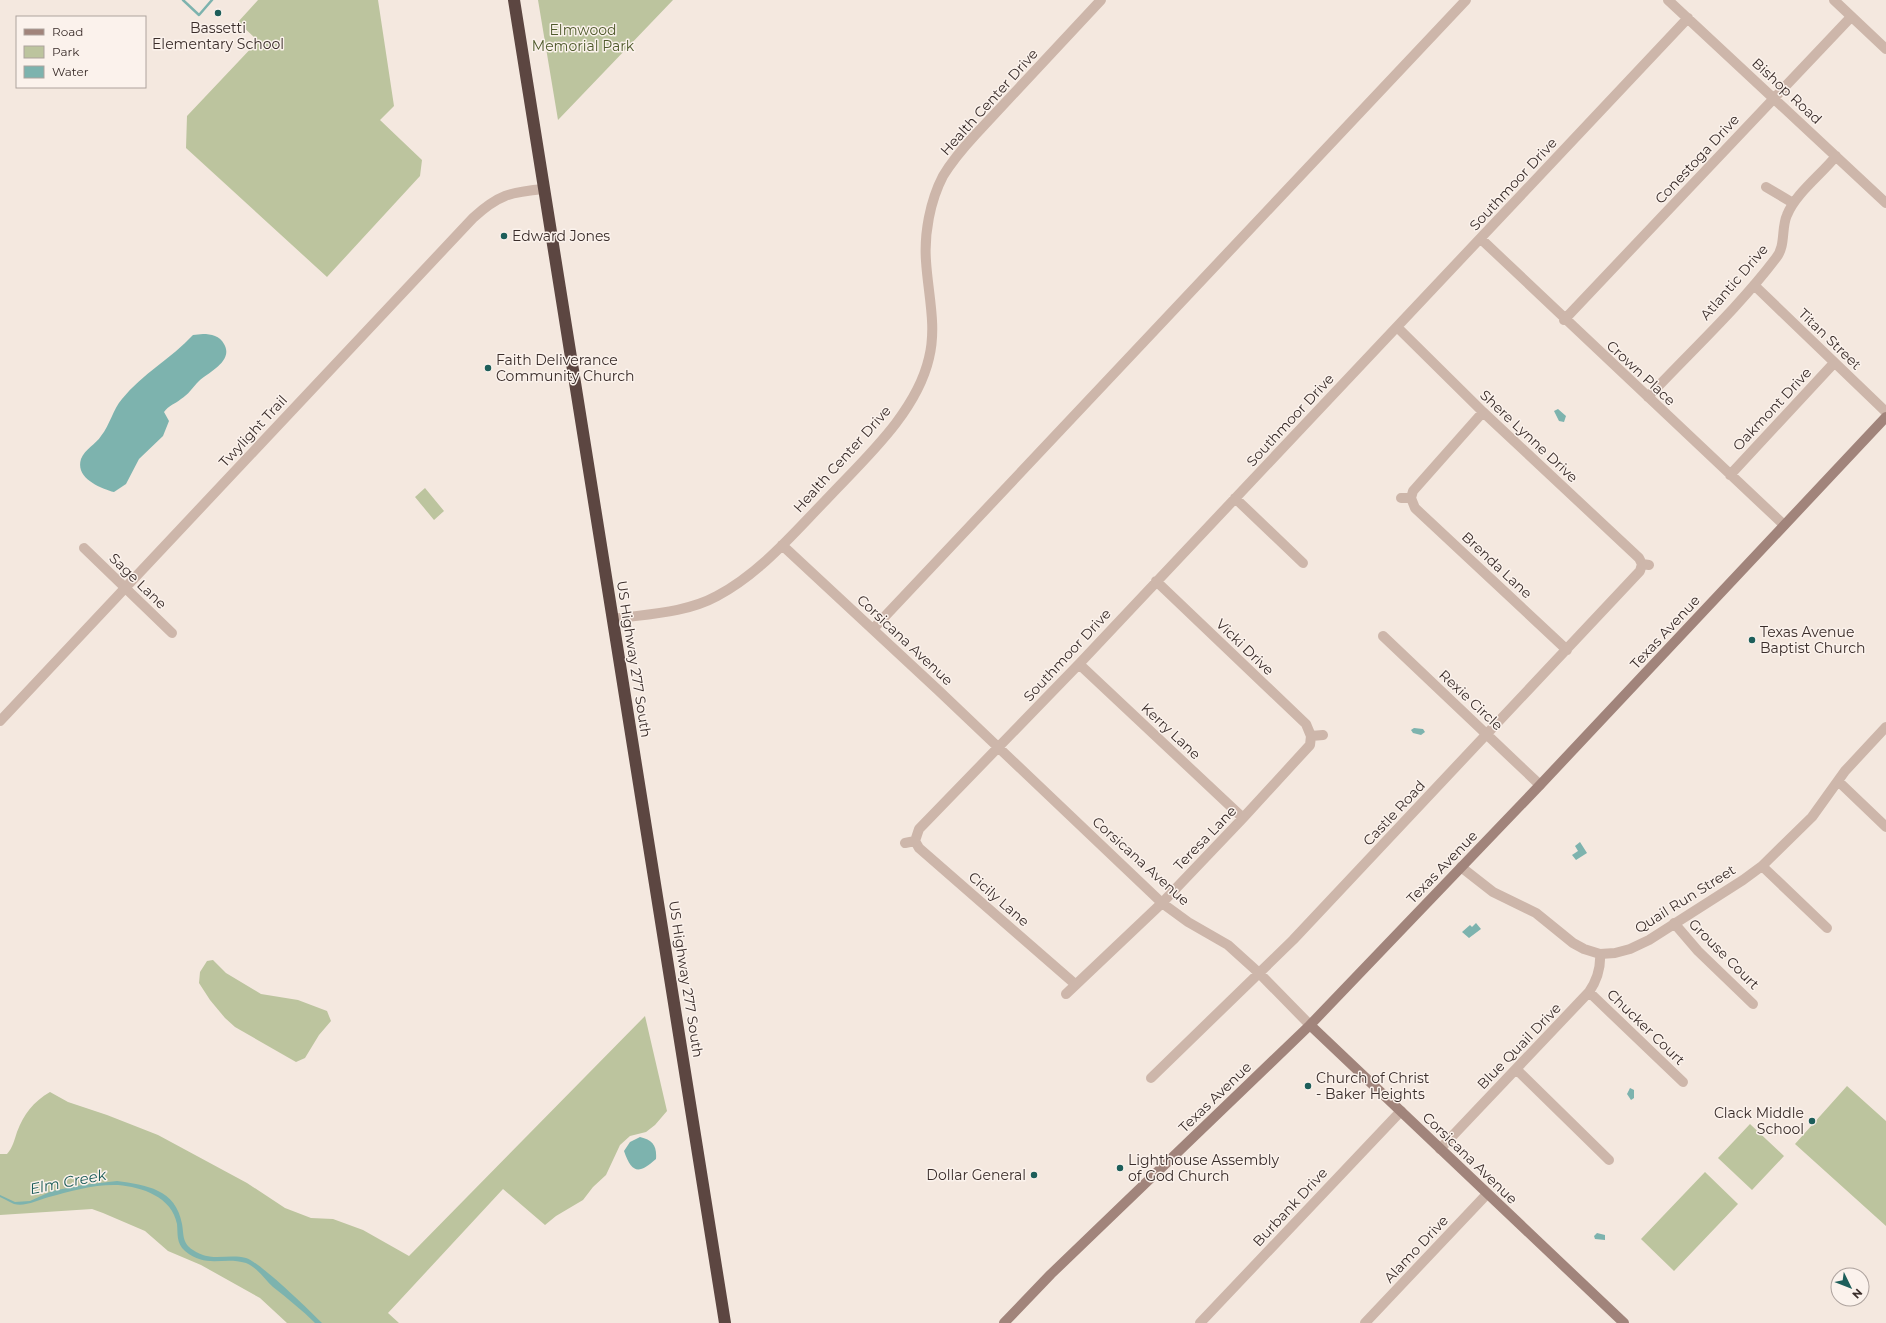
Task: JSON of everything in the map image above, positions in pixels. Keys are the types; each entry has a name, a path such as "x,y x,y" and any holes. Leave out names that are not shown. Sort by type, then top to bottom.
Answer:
{"highway":[{"name":"US Highway 277 South","path":"514,0 725,1323"}],"street":[{"name":"Health Center Drive","path":"613,619 695,606 716,597 737,585 759,568 782,545 866,457 897,421 922,382 930,357 932,310 926,261 927,228 942,177 958,154 1101,0"},
{"path":"873,629 1466,0"},
{"name":"Bishop Road","path":"1668,0 1886,203"},
{"path":"1834,0 1886,49"},
{"name":"Conestoga Drive","path":"1564,320 1851,17"},
{"name":"Southmoor Drive","path":"910,842 919,829 1079,664 1156,581 1481,240 1688,18"},
{"name":"Atlantic Drive","path":"1648,397 1754,285 1778,257 1787,216 1793,203 1823,172 1836,156"},
{"path":"1766,187 1793,203"},
{"name":"Twylight Trail","path":"0,721 473,218 486,206 502,196 517,191 544,189"},
{"name":"Crown Place","path":"1481,240 1564,320 1784,525"},
{"name":"Titan Street","path":"1754,285 1886,412"},
{"name":"Shere Lynne Drive","path":"1397,327 1483,412 1645,564"},
{"name":"Oakmont Drive","path":"1730,475 1834,363"},
{"name":"Brenda Lane","path":"1483,412 1406,498 1414,508 1567,650"},
{"name":"Texas Avenue","path":"1004,1323 1051,1274 1310,1025 1540,785 1886,417"},
{"path":"1235,498 1303,563"},
{"name":"Corsicana Avenue","path":"782,545 873,629 1162,903 1188,922 1228,945 1259,973 1310,1025 1624,1323"},
{"name":"Sage Lane","path":"84,548 172,633"},
{"name":"Castle Road","path":"1151,1078 1259,973 1567,650 1645,564"},
{"name":"Vicki Drive","path":"1156,581 1306,724 1311,736"},
{"name":"Rexie Circle","path":"1383,636 1540,785"},
{"name":"Kerry Lane","path":"1079,664 1243,818"},
{"name":"Quail Run Street","path":"1461,867 1493,892 1536,913 1573,943 1600,954 1615,953 1630,949 1649,940 1743,880 1762,866 1812,817 1845,771 1886,727"},
{"path":"1311,736 1323,736"},
{"name":"Teresa Lane","path":"1066,994 1162,903 1243,818 1310,745 1311,736"},
{"path":"1838,781 1886,827"},
{"name":"Cicily Lane","path":"910,842 919,848 1075,984"},
{"path":"1762,866 1827,928"},
{"name":"Grouse Court","path":"1674,924 1698,951 1754,1004"},
{"name":"Blue Quail Drive","path":"1440,1149 1589,992 1594,985 1601,965 1600,954"},
{"name":"Chucker Court","path":"1589,992 1683,1082"},
{"path":"1516,1069 1610,1160"},
{"name":"Burbank Drive","path":"1200,1323 1401,1111"},
{"name":"Alamo Drive","path":"1365,1323 1487,1194"}],"green space":[{"path":"258,0 378,0 394,106 380,120 422,160 420,176 327,277 186,148 187,116 258,41 238,22"},
{"name":"Elmwood Memorial Park","path":"538,0 673,0 558,120"},
{"path":"425,488 444,511 434,520 415,497"},
{"path":"213,960 226,973 261,994 298,1000 327,1011 331,1021 319,1035 305,1058 296,1062 235,1027 225,1018 210,1000 199,983 200,972 207,961"},
{"path":"645,1016 667,1111 655,1125 646,1132 630,1136 620,1145 606,1175 593,1187 583,1200 556,1216 545,1225 503,1189 388,1313 399,1323 287,1323 260,1298 201,1265 168,1251 145,1231 92,1209 0,1215 0,1154 7,1154 26,1114 34,1104 50,1092 68,1102 107,1115 158,1135 247,1183 285,1208 311,1218 333,1219 363,1230 409,1256"},
{"path":"1847,1086 1886,1121 1886,1226 1795,1144"},
{"path":"1750,1124 1784,1156 1752,1190 1718,1158"},
{"path":"1705,1172 1738,1204 1674,1271 1641,1239"}],"water":[{"path":"203,334 215,336 222,341 226,350 226,356 223,361 219,366 199,381 186,395 164,412 169,421 163,436 139,459 126,484 114,492 102,488 90,481 82,472 80,466 81,459 85,452 104,432 119,403 130,390 193,335"},
{"path":"1558,409 1566,416 1564,422 1559,421 1554,411"},
{"path":"1414,728 1423,729 1425,732 1421,735 1413,733 1411,730"},
{"path":"1580,842 1587,853 1576,860 1572,855 1578,851 1575,846"},
{"path":"1476,923 1481,929 1469,938 1462,932 1470,925 1472,927"},
{"path":"1630,1088 1634,1090 1634,1098 1631,1100 1627,1094"},
{"path":"640,1137 653,1144 656,1150 656,1159 645,1167 637,1169 633,1168 630,1164 624,1151 630,1142"},
{"path":"117,1181 149,1187 166,1196 179,1212 185,1242 189,1247 200,1254 207,1256 232,1256 246,1258 253,1262 285,1288 322,1323 315,1323 250,1265 238,1261 208,1261 193,1256 185,1251 180,1245 177,1224 169,1207 155,1195 146,1191 127,1186 109,1185 74,1190 23,1205 14,1204 0,1197 0,1195 15,1202 30,1201 52,1191 83,1185"},
{"path":"1597,1233 1605,1235 1605,1240 1595,1239 1594,1236"}],"waterway":[{"path":"183,0 199,15 212,0"}],"place":[{"name":"Bassetti Elementary School","path":"218,13"},
{"name":"Edward Jones","path":"504,236"},
{"name":"Faith Deliverance Community Church","path":"488,368"},
{"name":"Texas Avenue Baptist Church","path":"1752,640"},
{"name":"Church of Christ - Baker Heights","path":"1308,1086"},
{"name":"Clack Middle School","path":"1812,1121"},
{"name":"Lighthouse Assembly of God Church","path":"1120,1168"},
{"name":"Dollar General","path":"1034,1175"}],"water label":[{"name":"Elm Creek","path":"68,1182"}]}
